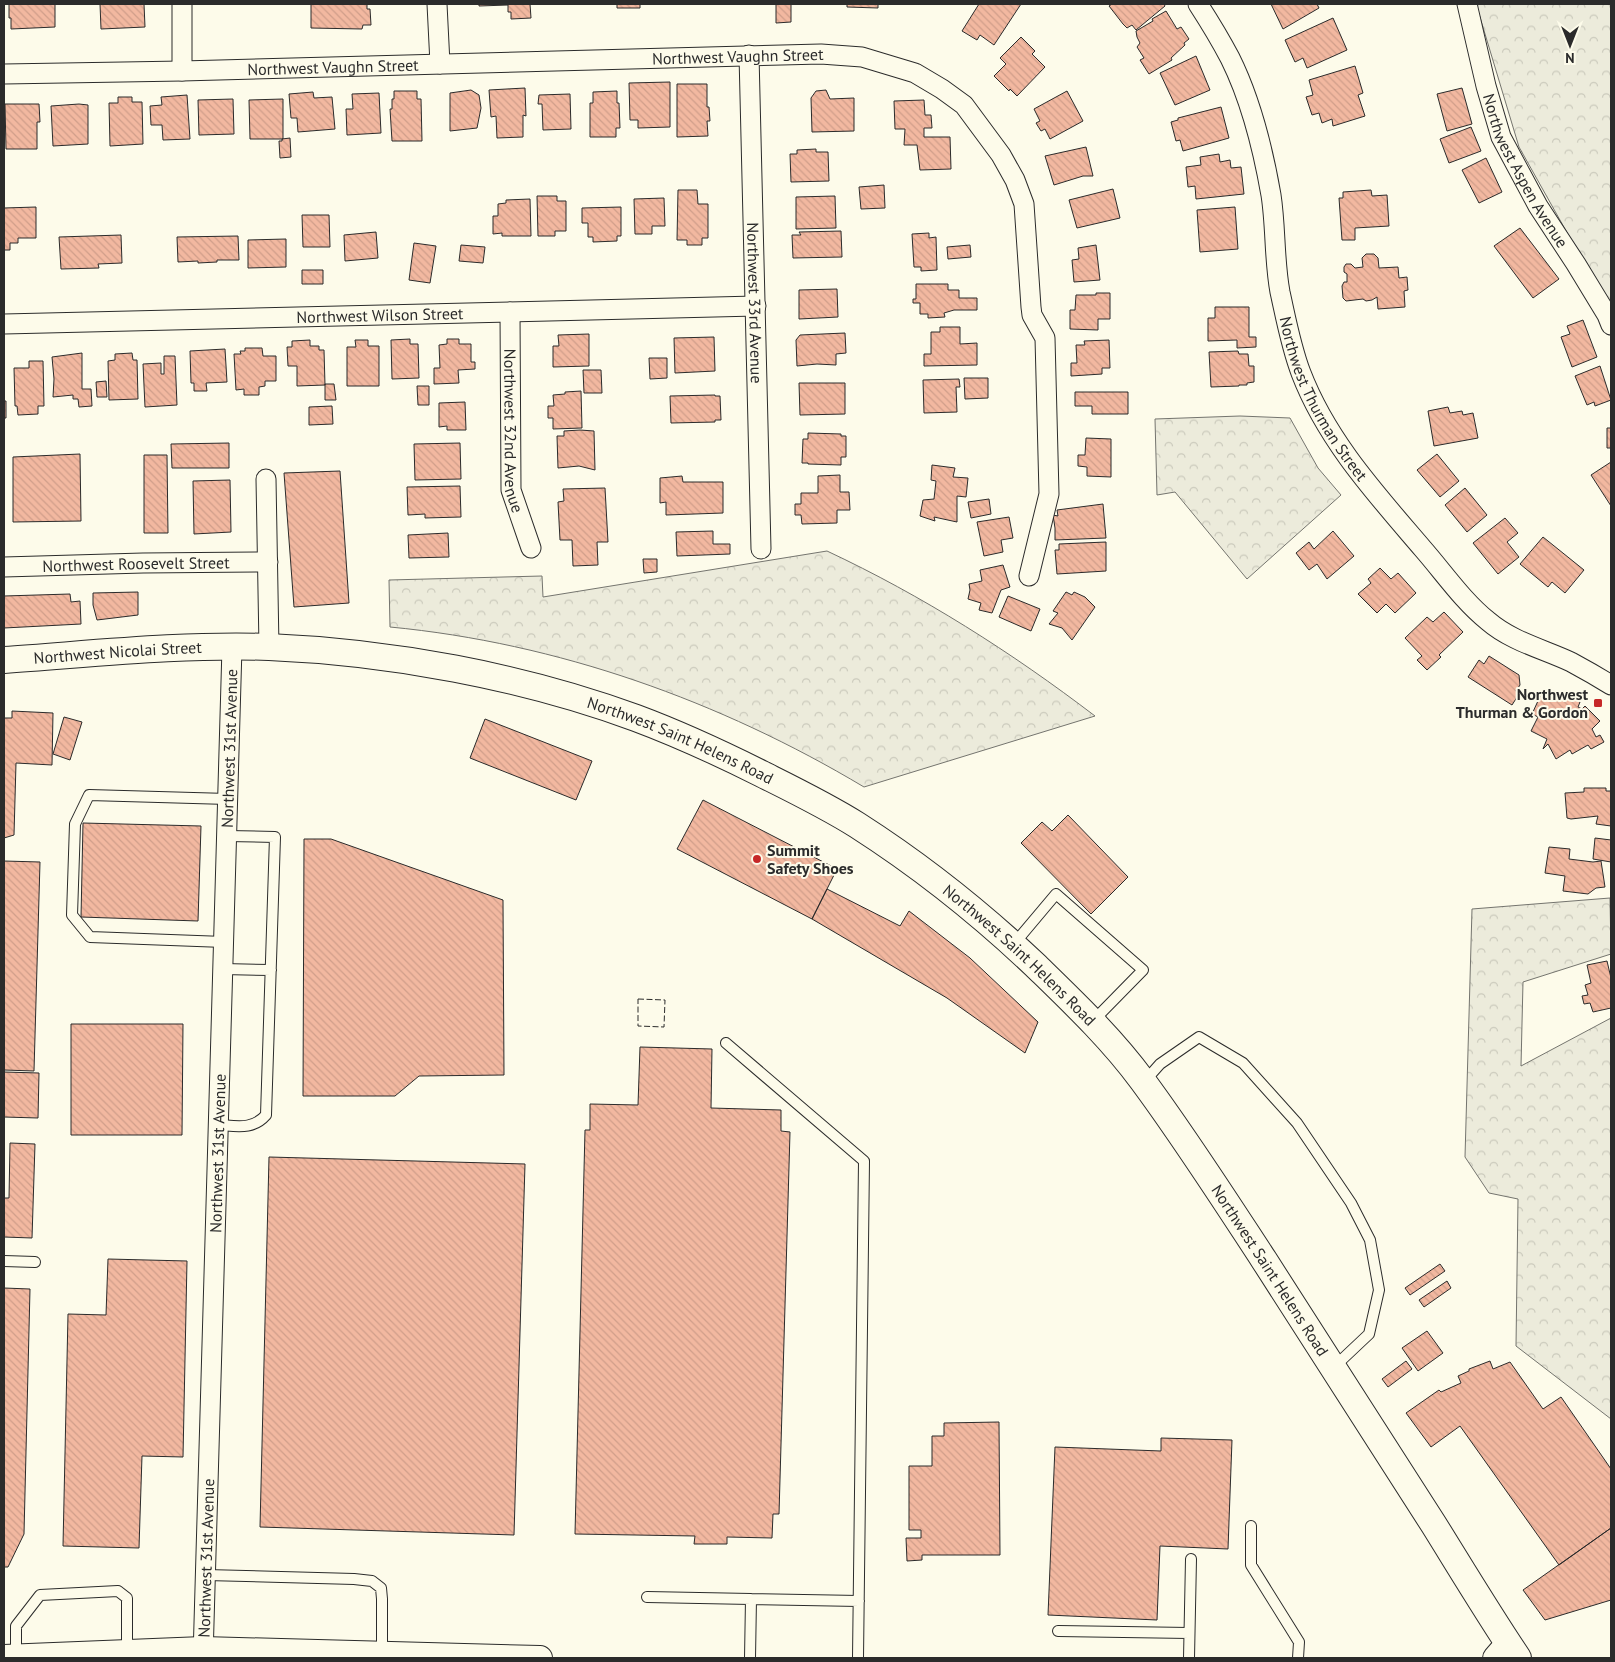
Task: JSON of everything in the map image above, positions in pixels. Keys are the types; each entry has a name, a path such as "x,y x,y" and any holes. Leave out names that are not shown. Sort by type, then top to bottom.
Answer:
{"main road":[{"name":"Northwest Saint Helens Road","path":"232,647 269,647 341,652 405,660 474,673 570,696 636,718 710,748 854,823 920,869 984,919 1092,1022 1144,1082 1214,1183 1334,1367 1507,1653"},
{"name":"Northwest Nicolai Street","path":"4,660 168,649 232,647"}],"street":[{"path":"182,4 182,71"},
{"path":"437,4 440,64"},
{"name":"Northwest Thurman Street","path":"1198,4 1231,60 1247,98 1262,150 1271,196 1280,289 1291,344 1301,374 1335,439 1393,514 1471,605 1488,621 1505,633 1572,663 1611,685"},
{"name":"Northwest Aspen Avenue","path":"1467,4 1486,86 1501,137 1538,206 1581,272 1611,325"},
{"name":"Northwest Vaughn Street","path":"4,74 821,54 862,57 915,74 942,89 964,105 985,130 1002,155 1015,180 1024,204 1032,315 1045,338 1049,494 1029,576"},
{"name":"Northwest 33rd Avenue","path":"750,55 762,549"},
{"name":"Northwest Wilson Street","path":"4,324 756,306"},
{"name":"Northwest 32nd Avenue","path":"510,312 511,490 532,548"},
{"path":"266,479 269,647"},
{"name":"Northwest Roosevelt Street","path":"4,567 268,562"},
{"name":"Northwest 31st Avenue","path":"203,1654 232,647"},
{"path":"10,1657 127,1652 382,1654 540,1658"}],"lane":[{"path":"224,942 90,937 72,915 75,824 89,795 228,799"},
{"path":"218,1125 250,1126 260,1121 266,1115 271,970 275,837 227,836"},
{"path":"1013,945 1056,894 1143,970 1092,1022"},
{"path":"223,969 271,970"},
{"path":"1144,1082 1160,1064 1199,1038 1243,1062 1296,1123 1351,1202 1370,1240 1380,1290 1369,1334 1334,1367"},
{"path":"726,1043 864,1161 858,1658"},
{"path":"4,1261 35,1262"},
{"path":"1251,1526 1251,1565 1299,1642 1298,1658"},
{"path":"1189,1658 1191,1559"},
{"path":"206,1575 354,1578 372,1581 380,1588 382,1599 382,1654"},
{"path":"10,1657 16,1626 40,1594 118,1591 127,1598 127,1652"},
{"path":"647,1597 859,1602"},
{"path":"750,1658 751,1599"},
{"path":"1058,1631 1189,1633"}],"green space":[{"path":"1476,4 1611,4 1611,311 1519,147"},
{"path":"1240,416 1290,418 1318,468 1341,495 1247,579 1175,492 1157,495 1155,419"},
{"path":"827,551 898,587 965,626 1063,692 1095,716 864,787 809,756 753,728 695,703 636,681 576,662 515,647 453,635 390,627 389,580 542,576 543,597"},
{"path":"1610,898 1611,954 1523,982 1521,1066 1611,1018 1611,1419 1516,1346 1518,1199 1489,1193 1465,1157 1472,909"}],"building":[{"path":"9,4 55,4 55,27 11,29"},
{"path":"100,4 144,4 145,27 101,29"},
{"path":"311,4 367,4 367,9 370,9 371,25 363,25 362,29 311,28"},
{"path":"479,4 530,4 531,18 511,19 508,5 479,6"},
{"path":"617,4 640,4 640,8 617,8"},
{"path":"776,4 791,4 791,22 776,23"},
{"path":"847,4 878,4 878,8 847,7"},
{"path":"979,4 1021,4 994,45 980,35 977,40 962,31"},
{"path":"1112,4 1164,4 1165,6 1136,30 1132,25 1127,28 1123,24 1109,6"},
{"path":"1271,4 1317,4 1319,8 1283,29"},
{"path":"1166,11 1177,29 1181,27 1189,39 1171,58 1172,60 1149,74 1140,60 1144,58 1137,47 1140,43 1136,31"},
{"path":"1333,18 1347,50 1307,68 1303,58 1295,62 1285,40"},
{"path":"1021,37 1035,51 1032,54 1045,67 1017,96 994,76 1006,64 1000,58"},
{"path":"1196,56 1210,90 1175,105 1160,73"},
{"path":"1355,66 1363,93 1358,95 1365,116 1333,126 1332,119 1322,123 1319,113 1312,115 1306,97 1313,95 1309,80"},
{"path":"670,82 670,127 638,128 638,120 630,120 629,83"},
{"path":"677,84 707,84 707,107 709,107 710,121 707,121 708,136 677,137"},
{"path":"525,88 526,116 523,115 523,137 497,138 496,116 491,117 489,90"},
{"path":"1462,88 1472,124 1447,131 1437,94"},
{"path":"471,90 479,95 481,108 477,128 450,131 450,93"},
{"path":"826,90 830,99 854,98 854,131 812,132 811,98 816,91"},
{"path":"394,91 417,91 417,99 421,99 422,141 392,141 390,109 392,109"},
{"path":"617,91 620,128 616,128 616,137 590,137 590,103 593,103 593,92"},
{"path":"1067,91 1083,121 1050,139 1045,129 1041,131 1036,123 1040,121 1034,109"},
{"path":"313,92 314,98 332,97 335,129 298,132 297,118 291,118 289,94"},
{"path":"379,93 381,133 347,135 346,109 353,109 352,94"},
{"path":"570,94 571,129 543,130 542,104 538,104 539,95"},
{"path":"187,95 190,139 163,140 162,125 151,125 150,106 162,105 161,97"},
{"path":"118,97 132,97 132,102 142,102 143,144 110,146 109,103 118,103"},
{"path":"233,99 234,134 199,135 198,100"},
{"path":"283,99 283,139 250,139 249,100"},
{"path":"924,100 925,115 931,115 932,128 924,128 924,137 950,137 951,169 920,170 917,145 904,145 905,129 895,129 894,101"},
{"path":"5,104 39,104 40,122 37,122 37,149 6,149"},
{"path":"88,105 88,144 53,146 51,106"},
{"path":"1221,107 1229,138 1183,151 1180,140 1176,141 1171,122 1178,120 1178,118"},
{"path":"1471,127 1481,151 1449,163 1440,139"},
{"path":"290,138 291,157 280,158 279,141"},
{"path":"1086,147 1093,176 1083,176 1054,185 1045,156"},
{"path":"816,149 816,152 828,152 829,181 791,182 790,154 797,154 797,150"},
{"path":"1219,154 1220,162 1230,160 1231,168 1241,167 1244,194 1196,199 1195,186 1188,187 1186,167 1201,165 1200,157"},
{"path":"1486,158 1502,192 1479,203 1462,170"},
{"path":"884,185 885,208 861,209 859,187"},
{"path":"1113,189 1120,218 1077,228 1069,200"},
{"path":"678,190 697,190 698,204 708,204 708,238 702,238 702,245 687,245 687,240 677,240"},
{"path":"1371,190 1372,196 1387,195 1389,226 1355,228 1355,240 1342,240 1339,198 1343,198 1343,192"},
{"path":"537,196 557,196 557,201 566,201 566,231 555,231 555,236 538,236"},
{"path":"835,196 836,228 796,229 796,197"},
{"path":"664,198 665,226 652,226 652,234 635,234 634,199"},
{"path":"530,199 531,236 502,236 502,233 493,234 493,216 498,216 498,204 506,203 506,200"},
{"path":"36,207 36,238 18,238 18,243 10,243 10,250 4,250 4,208"},
{"path":"621,207 621,236 617,236 617,241 593,242 593,237 588,237 588,223 582,223 582,208"},
{"path":"1235,207 1238,249 1200,252 1197,210"},
{"path":"302,215 329,215 330,247 303,247"},
{"path":"1520,228 1559,279 1533,298 1494,246"},
{"path":"841,231 842,257 793,258 792,235 801,235 799,232"},
{"path":"376,232 378,258 345,261 344,235"},
{"path":"929,233 929,238 936,237 937,270 921,271 921,267 914,267 912,234"},
{"path":"121,235 122,263 98,264 99,268 61,269 59,237"},
{"path":"238,236 239,260 217,260 217,262 198,263 198,261 178,262 177,237"},
{"path":"286,239 286,267 248,268 248,240"},
{"path":"414,243 436,246 430,283 409,280"},
{"path":"461,245 485,247 483,263 459,261"},
{"path":"970,245 971,257 948,259 947,247"},
{"path":"1096,245 1100,280 1074,282 1072,260 1079,259 1078,248"},
{"path":"1366,254 1374,254 1378,258 1379,268 1398,267 1399,278 1407,277 1408,290 1404,291 1405,307 1378,309 1377,297 1366,301 1363,299 1346,301 1343,298 1342,286 1344,282 1347,282 1347,274 1344,272 1344,267 1346,264 1351,264 1355,268 1363,267 1362,258"},
{"path":"302,270 323,270 323,284 302,284"},
{"path":"916,284 948,284 948,290 959,290 959,298 977,298 977,310 954,310 944,313 945,317 928,318 928,314 920,314 920,303 913,303 913,299 916,299"},
{"path":"837,289 838,317 799,319 799,290"},
{"path":"1096,293 1110,293 1110,319 1098,319 1098,330 1070,329 1070,310 1075,310 1076,295 1096,295"},
{"path":"1215,307 1249,307 1249,337 1256,337 1256,347 1237,348 1237,340 1208,341 1208,318 1215,318"},
{"path":"1583,320 1597,357 1572,367 1561,337 1570,334 1567,326"},
{"path":"940,327 960,327 960,344 977,343 977,365 924,366 924,354 931,354 931,332 940,332"},
{"path":"845,333 846,353 836,354 836,365 797,366 796,340 800,335"},
{"path":"589,334 589,366 553,367 553,346 559,346 558,335"},
{"path":"714,337 715,371 675,373 674,338"},
{"path":"410,339 410,344 418,344 419,378 392,379 391,340"},
{"path":"447,339 459,339 459,344 471,344 471,362 475,362 475,369 458,370 459,383 434,384 434,368 440,368 439,345 447,344"},
{"path":"310,340 310,346 319,346 319,350 324,350 325,385 297,386 297,366 288,366 287,347 292,347 292,341"},
{"path":"355,340 368,340 368,346 379,346 379,386 347,386 347,347 356,347"},
{"path":"1109,340 1110,368 1102,368 1102,374 1071,376 1071,363 1077,363 1076,345 1085,345 1084,341"},
{"path":"245,348 262,348 263,356 276,356 276,381 265,381 265,386 259,387 259,395 244,395 244,389 236,390 234,354 241,354 240,351 245,351"},
{"path":"225,349 227,382 206,383 207,391 194,391 194,383 191,383 190,351"},
{"path":"1238,351 1239,354 1248,354 1249,366 1254,366 1254,382 1239,386 1211,387 1209,352"},
{"path":"82,353 82,389 91,389 92,406 79,407 78,399 73,399 73,395 53,397 52,357"},
{"path":"132,353 133,360 137,360 138,399 109,400 108,361 115,360 115,354"},
{"path":"164,356 175,356 177,405 145,407 143,364 161,363 161,374 164,374"},
{"path":"649,358 667,358 667,378 650,379"},
{"path":"29,361 43,361 44,406 38,406 38,414 18,415 17,406 15,406 14,368 29,368"},
{"path":"1600,366 1611,400 1595,406 1594,402 1587,405 1575,376"},
{"path":"583,370 601,370 602,393 584,393"},
{"path":"964,378 988,378 988,398 965,399"},
{"path":"959,379 960,387 956,387 957,412 924,413 923,380"},
{"path":"106,381 107,397 97,397 96,382"},
{"path":"799,383 845,383 845,414 800,415"},
{"path":"325,384 334,384 336,400 325,400"},
{"path":"417,386 429,386 429,405 418,405"},
{"path":"581,391 582,428 553,429 553,418 548,418 548,406 554,406 553,395"},
{"path":"1075,392 1128,392 1128,414 1092,414 1092,406 1075,406"},
{"path":"670,396 720,396 721,420 715,420 715,422 671,423"},
{"path":"4,401 6,401 6,418 4,418"},
{"path":"465,402 466,430 447,430 447,426 439,427 439,403"},
{"path":"332,406 333,424 309,425 309,407"},
{"path":"1448,407 1450,413 1462,411 1463,415 1473,413 1478,438 1434,446 1428,411"},
{"path":"1607,428 1611,428 1611,448 1607,448"},
{"path":"564,431 594,431 595,470 579,466 558,468 557,436 564,436"},
{"path":"808,433 841,434 841,436 846,436 846,457 841,457 841,465 802,463 803,439 808,439"},
{"path":"1086,438 1111,439 1111,477 1087,476 1087,467 1078,466 1078,455 1085,455"},
{"path":"229,443 229,468 172,468 171,444"},
{"path":"460,443 461,479 415,480 414,444"},
{"path":"80,454 81,521 13,522 13,457"},
{"path":"1437,454 1459,481 1440,497 1417,470"},
{"path":"144,455 167,455 168,533 144,533"},
{"path":"1611,462 1611,506 1591,475"},
{"path":"932,465 955,468 953,477 968,478 966,497 957,496 957,522 934,517 935,521 920,516 923,500 934,499 936,481 931,480"},
{"path":"340,471 349,603 294,607 284,473"},
{"path":"840,475 840,492 849,492 850,510 837,510 837,523 802,524 801,515 795,515 795,504 801,504 801,493 818,493 818,476"},
{"path":"682,476 683,482 723,482 723,513 666,515 666,502 660,503 660,478"},
{"path":"230,480 231,532 194,534 193,481"},
{"path":"460,486 461,517 425,518 425,514 408,515 407,487"},
{"path":"605,488 608,542 597,542 598,565 573,566 572,540 560,540 558,502 564,501 563,489"},
{"path":"1465,488 1487,515 1467,532 1445,505"},
{"path":"989,499 991,514 971,518 968,502"},
{"path":"1103,504 1106,538 1055,540 1053,515 1058,516 1057,510"},
{"path":"1009,517 1013,538 1001,540 1003,552 984,556 977,522"},
{"path":"1505,518 1518,533 1507,542 1519,557 1498,574 1473,543"},
{"path":"713,531 713,544 730,544 730,554 677,556 676,532"},
{"path":"1333,531 1354,556 1327,579 1317,564 1309,570 1296,553 1309,542 1314,549"},
{"path":"448,533 449,557 409,558 408,535"},
{"path":"1543,537 1584,570 1565,593 1552,582 1548,587 1520,564"},
{"path":"1106,542 1106,571 1057,574 1055,550 1059,550 1059,544"},
{"path":"643,559 657,559 657,572 644,573"},
{"path":"1003,565 1010,587 1001,590 992,613 979,610 981,603 968,599 969,584 982,581 980,570"},
{"path":"1380,568 1391,579 1398,573 1416,593 1395,613 1386,604 1377,613 1358,594 1371,583 1368,579"},
{"path":"138,592 138,615 97,620 93,605 93,593"},
{"path":"1066,592 1072,595 1074,592 1085,597 1095,607 1072,640 1062,628 1049,624 1058,613 1053,611"},
{"path":"70,594 71,602 80,601 81,624 4,628 4,596"},
{"path":"1008,596 1040,609 1031,631 999,617"},
{"path":"1444,612 1463,632 1439,655 1441,657 1427,670 1417,660 1422,656 1405,638 1427,617 1433,622"},
{"path":"1489,656 1519,675 1520,685 1516,691 1519,694 1512,705 1468,677 1479,660 1484,664"},
{"path":"1543,690 1550,694 1553,690 1551,695 1559,699 1561,692 1580,702 1578,707 1582,709 1585,706 1600,721 1592,729 1596,737 1600,735 1604,742 1591,749 1588,745 1572,754 1570,750 1556,759 1548,744 1543,749 1547,739 1531,731 1538,717 1532,714"},
{"path":"12,711 53,713 52,765 16,763 14,835 4,838 4,718 12,718"},
{"path":"64,717 82,722 70,760 53,754"},
{"path":"485,719 592,761 576,800 470,758"},
{"path":"1584,788 1606,788 1606,791 1611,791 1611,826 1596,824 1598,816 1567,818 1565,793 1584,792"},
{"name":"Summit Safety Shoes","path":"703,800 837,869 812,919 677,849"},
{"path":"1068,815 1128,877 1091,914 1021,843 1042,822 1052,831"},
{"path":"83,823 201,826 198,921 81,917"},
{"path":"1595,838 1611,840 1611,862 1593,859"},
{"path":"304,839 331,839 503,900 504,1075 419,1076 395,1096 303,1096"},
{"path":"1549,847 1570,849 1569,859 1601,861 1605,887 1596,888 1588,894 1563,891 1565,876 1545,873"},
{"path":"4,861 40,862 34,1071 4,1070"},
{"path":"827,889 900,926 909,911 970,958 1038,1022 1025,1053 947,998 812,919"},
{"path":"1607,961 1611,978 1611,1008 1593,1012 1590,1003 1584,1004 1582,996 1588,995 1585,985 1591,983 1587,965"},
{"path":"71,1024 183,1024 182,1135 71,1135"},
{"path":"640,1047 712,1049 711,1108 781,1110 781,1131 790,1132 779,1514 773,1514 772,1538 727,1537 727,1544 694,1544 695,1536 575,1534 585,1130 590,1130 590,1104 638,1105"},
{"path":"4,1072 39,1073 38,1118 4,1117"},
{"path":"10,1143 35,1144 32,1238 4,1237 4,1198 9,1198"},
{"path":"269,1157 525,1164 514,1535 260,1527"},
{"path":"108,1259 187,1261 183,1457 142,1456 139,1548 63,1546 68,1314 106,1315"},
{"path":"1440,1264 1445,1271 1410,1295 1405,1288"},
{"path":"1447,1281 1451,1288 1424,1307 1419,1300"},
{"path":"4,1288 30,1289 24,1534 8,1567 4,1567"},
{"path":"1427,1331 1443,1353 1418,1371 1402,1348"},
{"path":"1406,1361 1412,1369 1388,1387 1382,1379"},
{"path":"1490,1361 1493,1369 1510,1362 1543,1409 1561,1397 1611,1469 1611,1528 1559,1565 1460,1426 1431,1447 1406,1413 1439,1390 1441,1392 1461,1383 1458,1376 1469,1371 1469,1369"},
{"path":"999,1422 1000,1555 922,1555 922,1560 907,1561 906,1538 921,1538 921,1530 909,1530 909,1466 932,1466 932,1436 944,1436 944,1423"},
{"path":"1161,1438 1232,1440 1228,1549 1160,1546 1157,1620 1048,1615 1055,1447 1161,1451"},
{"path":"1611,1528 1611,1600 1545,1620 1523,1590"}],"fence":[{"path":"638,999 665,1000 664,1027 638,1026 638,999"}],"place":[{"name":"Northwest Thurman & Gordon","path":"1598,703"},
{"name":"Summit Safety Shoes","path":"757,859"}]}
